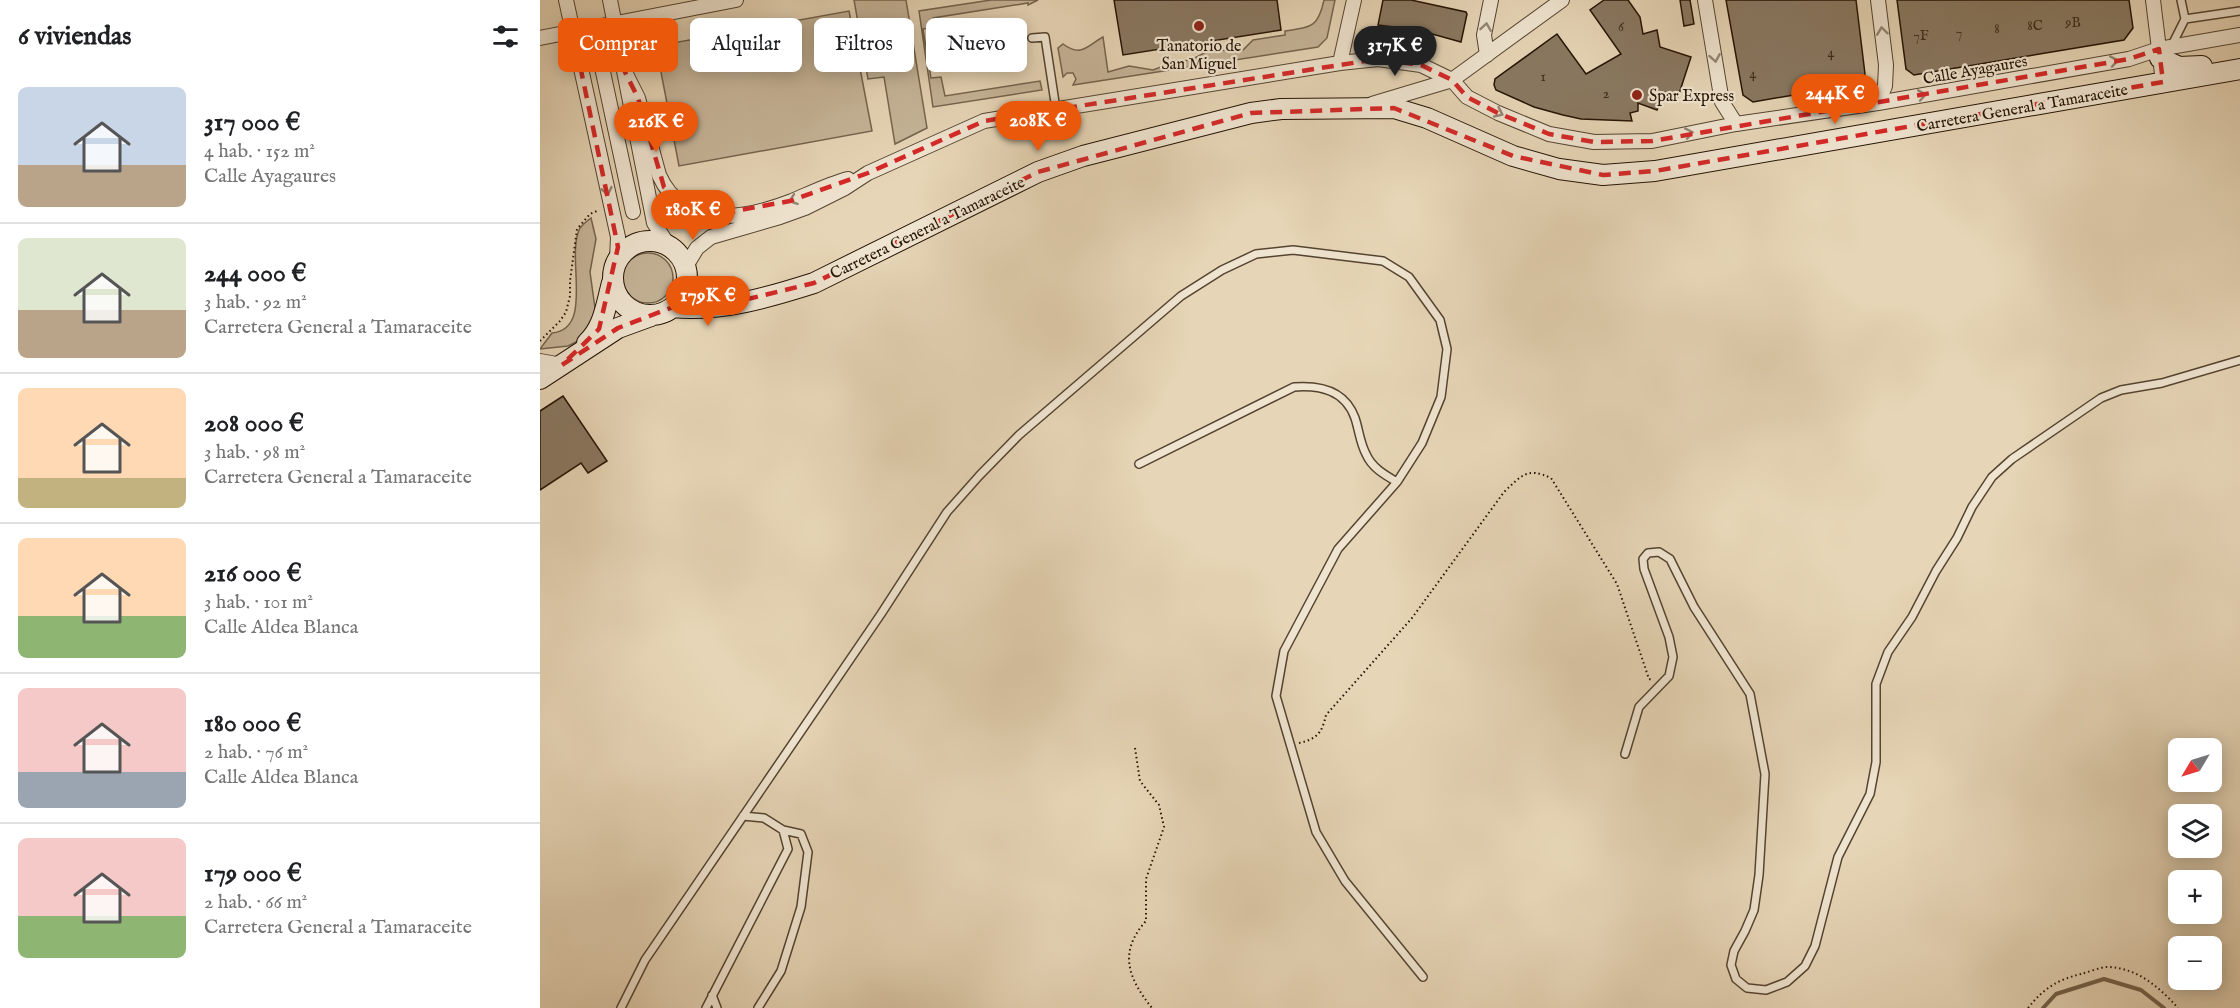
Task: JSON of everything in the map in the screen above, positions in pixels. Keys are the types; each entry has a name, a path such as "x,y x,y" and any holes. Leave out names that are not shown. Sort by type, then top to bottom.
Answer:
{"main road":[{"path":"2163,51 2179,68 2225,62 2240,63"},
{"name":"Carretera General a Tamaraceite","path":"674,307 695,309 739,302 775,295 814,283 915,235 1038,172 1083,156 1251,113 1281,110 1394,108 1409,111 1513,156 1559,169 1603,176 1655,171 2240,69"},
{"path":"540,379 618,328 674,307 684,290 686,266 678,253 667,243 650,240 633,244 623,251 612,272 612,283 599,329 590,341 562,364"},
{"name":"Carretera General a Tamaraceite","path":"686,266 692,282 705,295 723,301 739,302"},
{"path":"612,283 622,304 631,311 651,316"}],"street":[{"path":"566,0 570,18"},
{"path":"610,0 613,18"},
{"path":"644,18 736,0"},
{"path":"1340,63 1354,0"},
{"path":"1487,55 1484,35 1491,0"},
{"path":"1361,108 1452,80 1562,0"},
{"path":"1705,0 1722,102 1736,124"},
{"path":"1878,0 1886,64 1885,86 1878,103"},
{"path":"2153,0 2163,51 2163,82"},
{"path":"540,38 558,35"},
{"name":"Calle Ayagaures","path":"868,174 984,121 1340,63 1378,59 1421,65 1452,80 1467,97 1498,113 1549,134 1594,142 1652,141 1736,124 1878,103 2129,59 2240,35"},
{"path":"582,72 618,237 617,259"},
{"path":"603,72 633,212"},
{"path":"625,72 638,98 664,186 673,197 694,212 707,216 724,216 760,210 840,181 868,174"},
{"path":"625,72 654,223 667,243"},
{"path":"686,266 697,248 711,237 780,218 805,208 868,174"},
{"path":"540,361 562,364"}],"lane":[{"path":"2163,51 2185,18 2181,0"},
{"path":"2185,18 2240,10"},
{"path":"1032,38 1044,37 1056,109"},
{"path":"621,1008 645,960 881,614 947,512 1019,435 1181,296 1222,270 1256,254 1293,250 1383,261 1409,277 1440,320 1447,349 1441,396 1422,443 1397,482 1338,549 1284,651 1276,696 1316,832 1345,881 1423,976"},
{"path":"1625,754 1639,707 1669,676 1673,657 1669,637 1644,569 1643,559 1648,553 1659,552 1670,559 1694,607 1750,694 1765,774 1759,875 1754,910 1734,951 1731,965 1736,978 1747,988 1766,990 1787,982 1805,966 1815,946 1838,857 1870,794 1876,762 1876,684 1888,652 1912,617 1972,507 1992,477 2012,459 2101,398 2121,390 2162,383 2240,360"},
{"path":"1139,464 1293,387 1315,386 1341,396 1354,415 1366,455 1379,471 1397,482"},
{"path":"744,816 764,818 783,831 801,834 808,852 801,907 781,972 758,1008"},
{"path":"706,1008 788,849 783,831"},
{"path":"712,995 717,1008"}],"path":[{"path":"540,340 566,312 570,296 577,229 590,214 610,206"},
{"path":"1291,745 1308,741 1322,731 1326,715 1412,618 1504,492 1521,475 1538,472 1551,478 1617,584 1649,678 1660,685"},
{"path":"1135,748 1140,781 1159,805 1164,827 1146,879 1146,921 1136,932 1128,955 1129,970 1139,992 1152,1008"},
{"path":"2028,1008 2042,991 2065,978 2108,967 2132,972 2158,986 2178,1008"}],"highlighted area":[{"path":"614,24 625,72 638,98 664,187 683,205 707,216 790,201 868,173 984,121 1378,59 1421,65 1452,80 1467,97 1498,113 1549,134 1594,142 1652,141 2129,59 2159,49 2163,82 1655,171 1603,175 1513,156 1394,108 1251,113 1038,172 814,283 715,307 673,307 618,328 562,365 599,329 618,247 573,32"}],"shaded area":[{"path":"854,0 906,0 909,18 857,18"},
{"path":"991,0 1038,0 1028,5 1028,3 926,18 926,28 923,29 926,59 919,11"},
{"path":"1324,0 1335,0 1327,38 1318,47 1073,85 1076,79 1073,73 1067,73 1063,77 1058,48 1063,44 1080,50 1103,37 1108,72 1129,66 1153,70 1174,62 1191,60 1208,51 1238,52 1253,40 1285,35 1285,31 1312,25 1319,16"},
{"path":"849,11 850,18 814,18 814,72 861,72 872,131 679,166 661,72 678,72 678,42 690,40 690,72 802,72 802,20"},
{"path":"914,49 927,128 895,144 884,77 868,79 867,72 914,72"},
{"path":"928,72 930,72 931,78 941,77 945,96 1040,81 1042,90 933,107"},
{"path":"591,218 596,239 590,272 595,308 594,318 584,335 576,342 568,346 540,349 552,333 565,328 572,319 576,305 576,240 580,228"},
{"path":"653,253 666,260 672,268 672,288 666,296 658,302 643,303 630,296 624,288 623,273 630,260 638,254"}],"building":[{"name":"Tanatorio de San Miguel","path":"1114,0 1277,0 1281,30 1123,55"},
{"path":"1383,0 1411,0 1466,12 1461,42 1418,30 1378,25"},
{"path":"1604,0 1628,0 1640,17 1643,34 1657,30 1660,47 1691,57 1678,97 1664,92 1657,110 1638,103 1638,111 1630,113 1632,121 1581,119 1563,115 1534,107 1496,90 1495,79 1557,34 1586,74 1621,54 1590,10"},
{"path":"1680,0 1690,0 1694,24 1684,26"},
{"path":"1726,0 1856,0 1865,74 1857,84 1753,102 1743,95"},
{"path":"1897,0 2129,0 2133,28 2124,40 1914,75 1906,69"},
{"path":"563,396 607,461 588,473 581,463 540,490 540,411"}],"waterway":[{"path":"2043,1008 2056,994 2104,979 2141,990 2164,1008"}],"place":[{"name":"Tanatorio de San Miguel","path":"1199,26"},
{"name":"Spar Express","path":"1637,95"}]}
